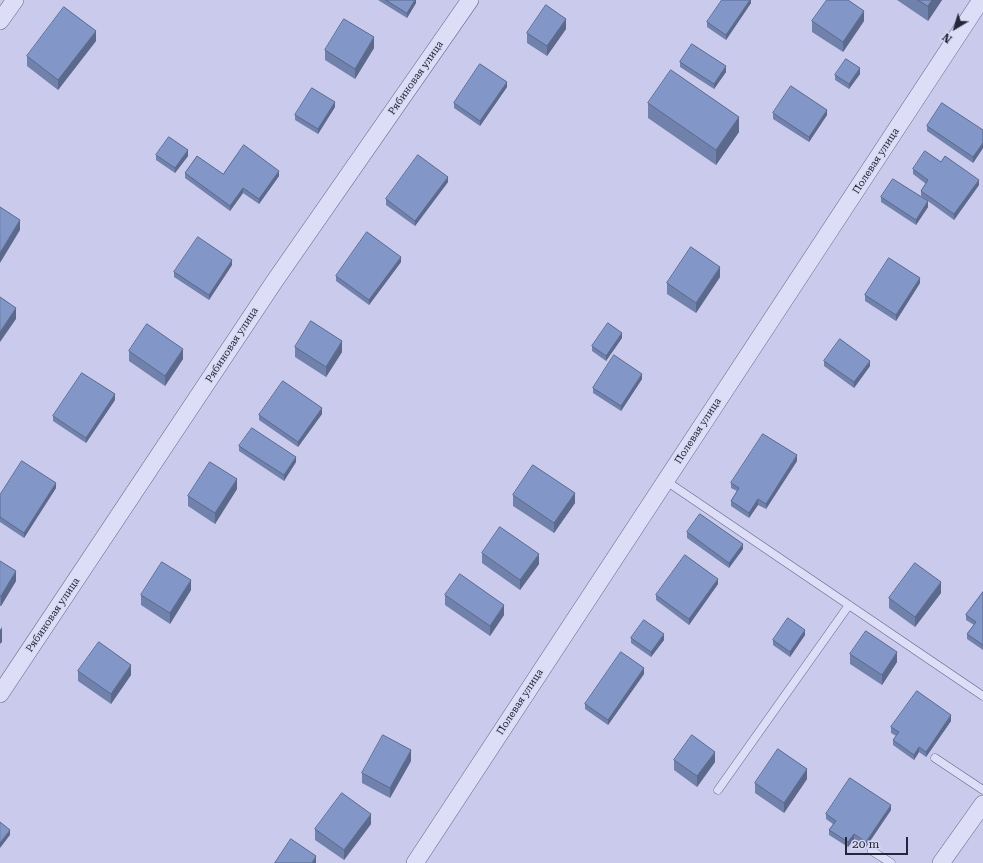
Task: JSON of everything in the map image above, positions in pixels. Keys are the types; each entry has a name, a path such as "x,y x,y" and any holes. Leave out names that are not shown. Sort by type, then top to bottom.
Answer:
{"street":[{"path":"0,21 15,0"},
{"name":"Рябиновая улица","path":"0,694 274,282 470,0"},
{"name":"Полевая улица","path":"415,863 981,0"},
{"path":"941,863 983,804"}],"lane":[{"path":"666,481 983,696"},
{"path":"718,790 849,605"},
{"path":"935,758 983,790"},
{"path":"872,850 891,863"}],"building":[{"path":"386,0 415,0 407,13"},
{"path":"722,0 750,0 726,35 707,22"},
{"path":"827,0 848,0 864,11 843,42 812,21"},
{"path":"918,0 932,0 928,6"},
{"path":"546,5 566,19 547,46 527,33"},
{"path":"64,7 96,31 58,80 27,56"},
{"path":"344,19 374,37 355,69 325,50"},
{"path":"692,44 726,66 714,84 680,62"},
{"path":"846,59 860,68 849,84 835,75"},
{"path":"480,64 507,82 480,121 454,103"},
{"path":"671,70 739,117 716,150 648,103"},
{"path":"791,86 827,110 809,137 773,113"},
{"path":"312,88 335,102 318,129 295,115"},
{"path":"942,103 983,130 983,143 973,157 927,126"},
{"path":"169,137 188,150 175,168 156,155"},
{"path":"244,145 279,171 259,199 243,188 230,206 185,173 197,156 223,174"},
{"path":"925,151 941,162 945,156 979,180 954,214 921,191 928,180 913,169"},
{"path":"418,155 448,177 415,221 386,199"},
{"path":"893,179 928,201 916,220 881,197"},
{"path":"0,207 20,220 0,253"},
{"path":"367,232 401,257 369,300 336,276"},
{"path":"198,237 232,260 209,295 174,272"},
{"path":"691,247 720,267 696,303 667,283"},
{"path":"889,258 920,278 896,315 865,295"},
{"path":"0,297 16,308 0,332"},
{"path":"311,321 342,341 326,367 295,347"},
{"path":"608,323 622,333 606,356 592,346"},
{"path":"147,324 183,349 165,376 129,351"},
{"path":"840,339 870,361 854,382 824,361"},
{"path":"614,355 642,374 621,406 593,388"},
{"path":"82,373 115,394 86,438 53,416"},
{"path":"283,381 322,408 298,442 259,415"},
{"path":"252,428 296,457 284,475 239,446"},
{"path":"763,434 797,455 766,504 758,499 749,513 731,501 739,488 731,483"},
{"path":"22,461 56,483 24,533 0,517 0,495"},
{"path":"210,462 237,479 215,513 188,496"},
{"path":"533,465 575,493 554,523 513,495"},
{"path":"700,514 743,544 729,563 687,532"},
{"path":"500,527 539,554 520,580 482,553"},
{"path":"685,555 718,579 689,619 656,595"},
{"path":"0,561 16,571 1,596 0,596"},
{"path":"162,562 191,580 170,613 141,595"},
{"path":"915,563 941,582 915,617 889,598"},
{"path":"460,574 504,605 490,626 445,595"},
{"path":"983,592 983,645 967,634 976,622 966,615"},
{"path":"788,618 805,630 790,652 773,640"},
{"path":"644,620 664,634 651,652 631,638"},
{"path":"866,631 897,652 882,675 850,654"},
{"path":"99,642 131,665 111,694 78,671"},
{"path":"621,652 644,668 608,720 585,704"},
{"path":"917,691 951,715 926,752 919,747 914,755 893,740 899,732 891,727"},
{"path":"383,735 411,750 390,788 362,773"},
{"path":"692,735 715,752 697,776 674,760"},
{"path":"778,749 807,769 784,803 755,783"},
{"path":"850,778 891,805 866,842 854,834 848,842 829,830 836,821 826,814"},
{"path":"342,793 371,814 344,850 315,829"},
{"path":"0,822 10,830 0,843"},
{"path":"291,839 316,856 312,863 275,863"}]}
